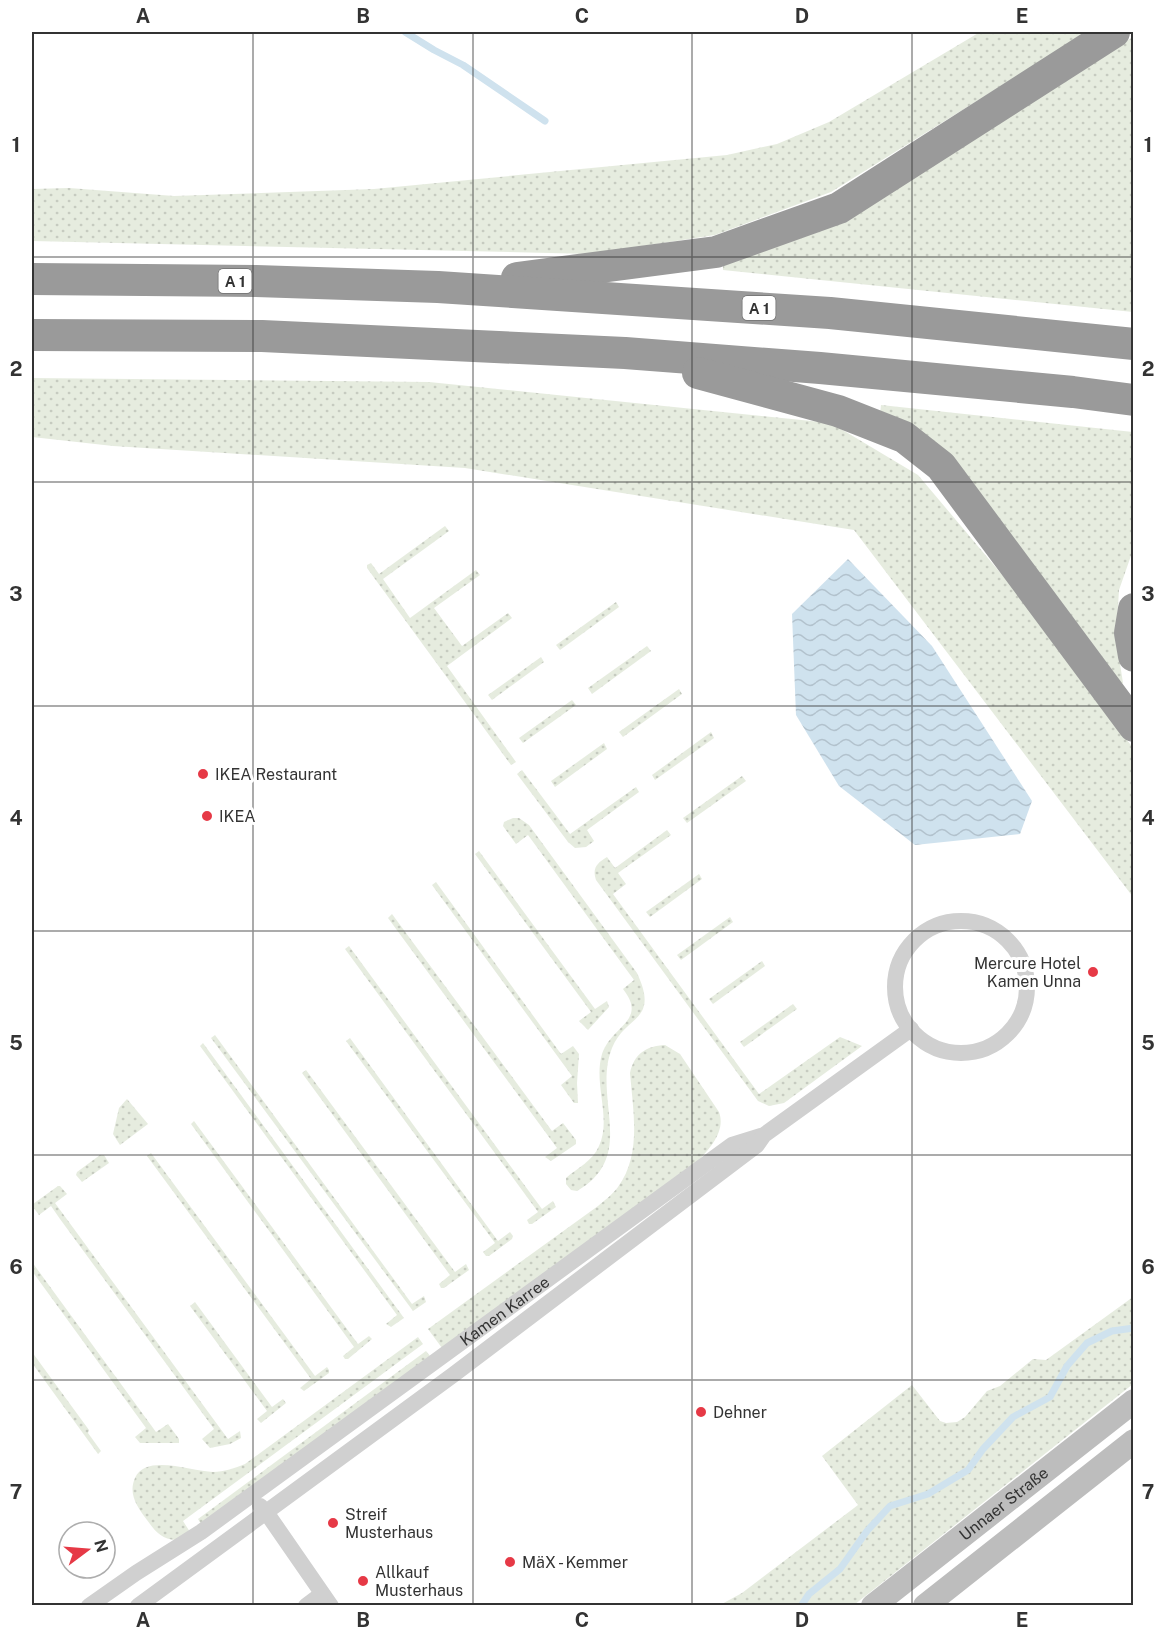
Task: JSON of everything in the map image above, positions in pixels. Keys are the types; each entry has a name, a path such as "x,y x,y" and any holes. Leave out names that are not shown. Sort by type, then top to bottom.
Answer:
{"highway":[{"path":"438,287 716,252 839,208 1114,32"},
{"name":"A 1","path":"32,279 256,281 438,287 830,313 1134,344"},
{"path":"32,335 262,336 625,353 877,373 1134,400"},
{"path":"625,353 838,411 904,437 941,466 1134,726"},
{"path":"1134,609 1130,633 1134,656"}],"main road":[{"name":"Unnaer Straße","path":"873,1605 1134,1401"},
{"name":"Unnaer Straße","path":"925,1605 1134,1441"}],"street":[{"path":"959,921 975,922 1001,934 1011,944 1025,969 1027,984 1022,1012 1005,1036 980,1050 966,1053 951,1052 924,1041 911,1029 898,1006 896,976 900,961 918,937 937,925 959,921"},
{"name":"Kamen Karree","path":"89,1605 201,1532 732,1145 764,1135 911,1029"},
{"name":"Kamen Karree","path":"138,1605 453,1375 757,1145 764,1135"},
{"path":"249,1497 266,1512 326,1600 306,1605"}],"shaded area":[{"path":"980,32 1087,32 831,192 715,235 591,254 32,241 32,189 69,188 174,196 374,189 727,155 777,144 829,122"},
{"path":"1133,37 1133,312 723,270 723,262 1041,95"},
{"path":"32,378 429,382 831,423 918,475 1025,602 1133,748 1133,897 854,530 465,468 113,446 32,437"},
{"path":"881,405 1133,432 1133,550 1119,590 1116,638 1123,683 1117,687 880,415"},
{"path":"445,526 449,531 383,579 410,618 476,570 480,575 434,608 462,646 508,613 512,618 447,666 516,762 511,765 367,568 367,565 371,563 379,574"},
{"path":"616,602 619,607 560,650 556,645"},
{"path":"647,646 651,651 592,694 588,688"},
{"path":"541,657 544,662 492,700 488,695"},
{"path":"679,689 682,694 623,737 619,732"},
{"path":"572,700 576,705 523,743 519,738"},
{"path":"711,732 714,738 655,780 652,775"},
{"path":"604,743 607,749 555,787 551,781"},
{"path":"522,770 570,834 636,787 639,792 587,830 594,841 586,847 575,848 568,842 517,774"},
{"path":"742,776 746,781 687,823 683,818"},
{"path":"519,818 529,825 637,973 643,989 645,1001 643,1010 618,1037 612,1048 607,1067 610,1144 605,1161 595,1177 577,1191 571,1190 566,1184 566,1178 589,1160 599,1146 604,1124 600,1077 602,1054 607,1044 630,1016 632,1009 630,1000 623,989 634,980 528,835 516,844 503,826 504,822"},
{"path":"667,830 671,835 618,873 626,884 613,894 759,1094 840,1037 862,1046 784,1103 769,1106 758,1101 596,880 595,869 603,859 607,857 615,868"},
{"path":"479,851 595,1009 607,1001 609,1007 588,1030 579,1021 591,1012 475,854"},
{"path":"699,874 702,879 650,917 646,912"},
{"path":"436,882 561,1054 573,1046 579,1054 578,1103 574,1103 561,1085 572,1076 432,885"},
{"path":"392,914 552,1131 563,1123 576,1140 576,1144 551,1161 545,1157 557,1148 388,918"},
{"path":"730,917 733,922 681,960 677,955"},
{"path":"349,946 542,1209 553,1201 556,1207 529,1224 527,1220 538,1212 345,949"},
{"path":"762,961 765,966 713,1004 709,999"},
{"path":"793,1004 797,1009 744,1047 740,1042"},
{"path":"215,1035 412,1304 424,1296 426,1302 413,1311 211,1038"},
{"path":"350,1038 498,1241 510,1232 513,1236 489,1256 483,1252 495,1243 346,1041"},
{"path":"203,1043 404,1318 391,1327 386,1324 397,1315 200,1046"},
{"path":"665,1045 680,1054 719,1112 721,1119 719,1132 712,1145 698,1161 442,1348 428,1329 598,1206 618,1187 626,1174 633,1146 634,1117 630,1073 632,1066 642,1052 652,1047"},
{"path":"306,1070 455,1272 466,1264 469,1270 441,1288 439,1284 450,1275 302,1073"},
{"path":"127,1099 148,1124 120,1145 113,1134 119,1108"},
{"path":"194,1121 358,1344 369,1336 372,1339 348,1359 343,1356 354,1347 191,1124"},
{"path":"151,1153 315,1376 327,1367 329,1373 304,1391 300,1388 311,1379 147,1156"},
{"path":"100,1155 104,1155 109,1163 82,1182 76,1175 77,1172"},
{"path":"58,1186 67,1194 55,1203 228,1439 240,1431 241,1438 230,1444 210,1448 202,1439 214,1429 51,1206 39,1215 33,1207 33,1204"},
{"path":"32,1262 156,1432 168,1424 179,1439 179,1443 140,1443 135,1437 146,1428 32,1271"},
{"path":"1133,1297 1133,1384 854,1605 720,1605 742,1593 858,1505 822,1456 912,1385 940,1421 957,1422 965,1417 987,1391 1000,1386 1033,1359 1046,1360"},
{"path":"195,1302 272,1407 283,1399 286,1403 261,1423 257,1419 267,1411 190,1306"},
{"path":"418,1337 423,1344 183,1521 190,1532 176,1540 166,1538 156,1531 140,1510 133,1495 133,1484 141,1471 159,1465 217,1472 245,1464"},
{"path":"426,1351 430,1356 201,1524 198,1519"},
{"path":"32,1352 89,1430 88,1433 101,1451 98,1454 32,1363"}],"water":[{"path":"848,559 932,646 1032,801 1020,834 915,845 839,786 796,715 792,614"}],"waterway":[{"path":"405,32 463,65 545,121"},
{"path":"801,1606 809,1594 840,1569 867,1531 890,1506 928,1494 968,1470 983,1449 1013,1417 1050,1397 1067,1366 1087,1343 1112,1331 1134,1328"}],"place":[{"name":"IKEA Restaurant","path":"203,774"},
{"name":"IKEA","path":"207,816"},
{"name":"Mercure Hotel Kamen Unna","path":"1093,972"},
{"name":"Dehner","path":"701,1412"},
{"name":"Streif Musterhaus","path":"333,1523"},
{"name":"MäX - Kemmer","path":"510,1562"},
{"name":"Allkauf Musterhaus","path":"363,1581"}]}
